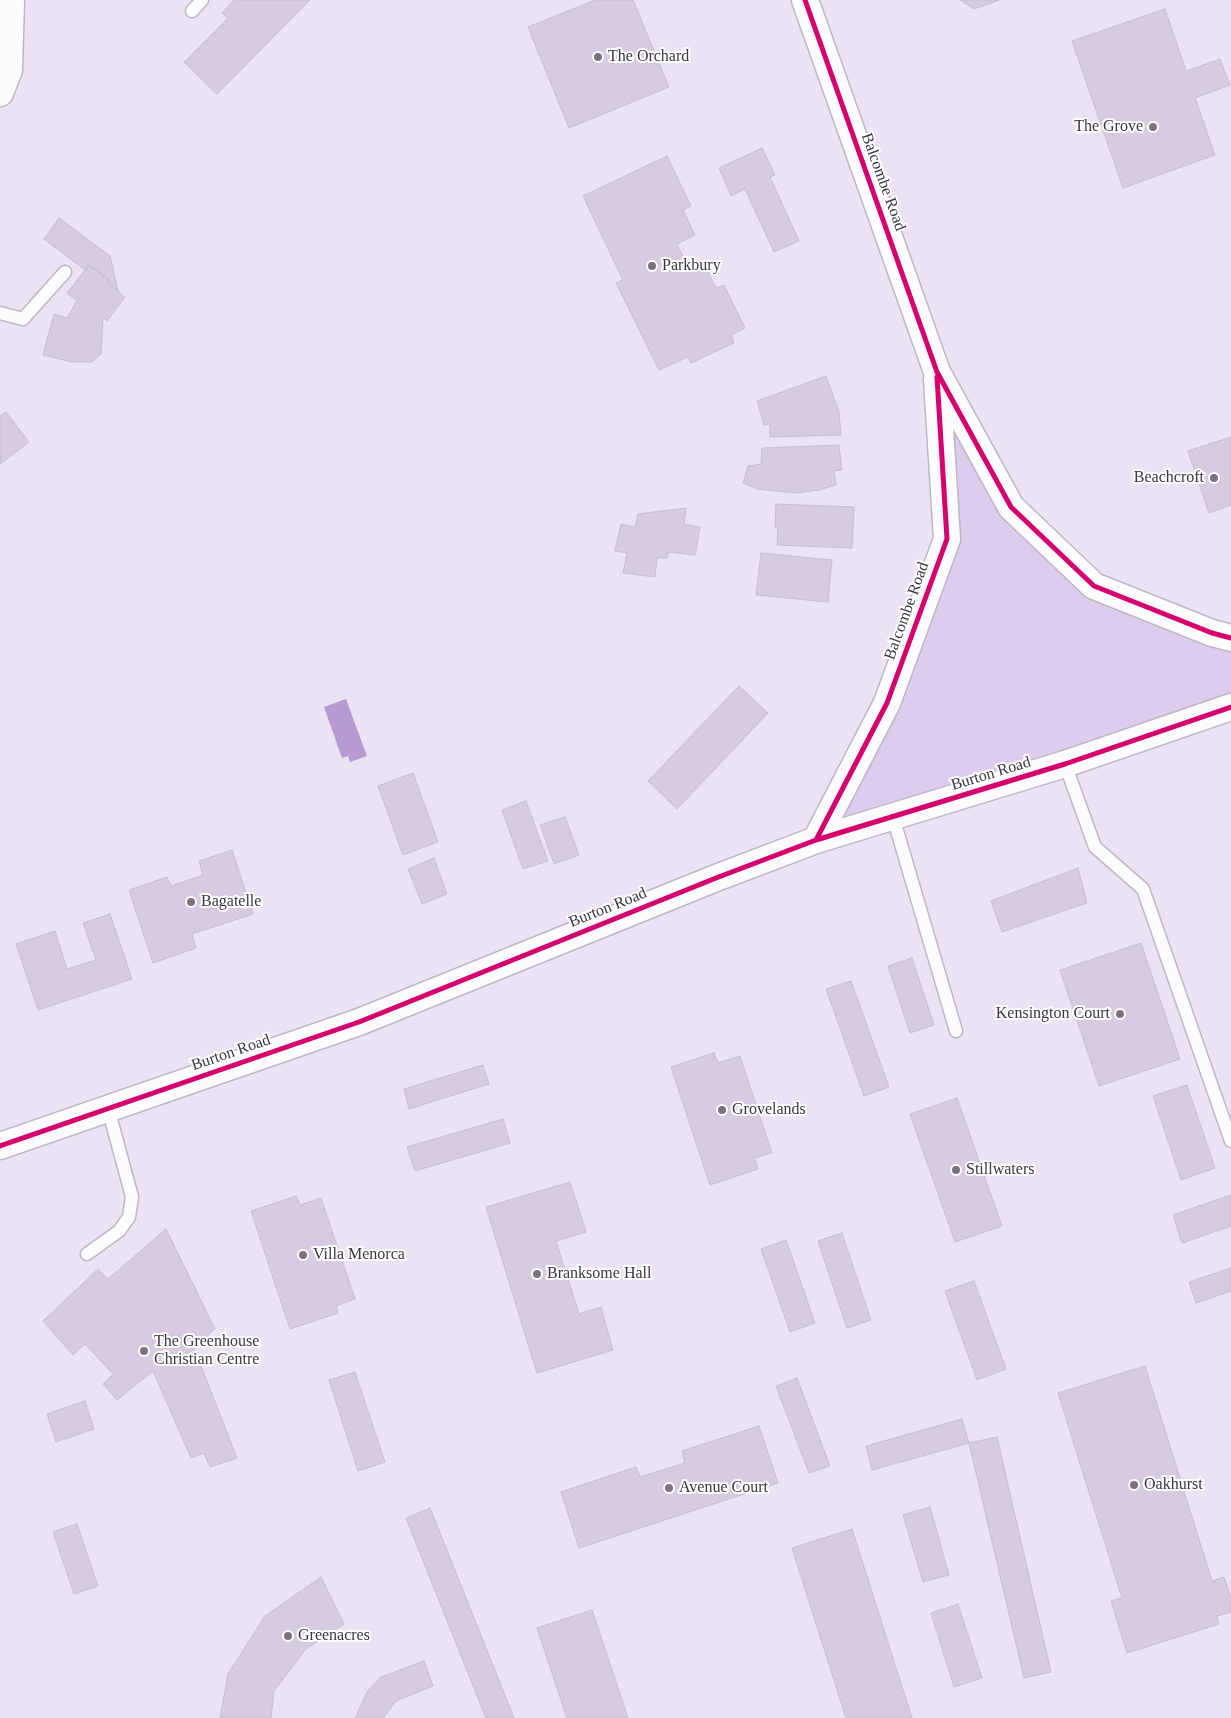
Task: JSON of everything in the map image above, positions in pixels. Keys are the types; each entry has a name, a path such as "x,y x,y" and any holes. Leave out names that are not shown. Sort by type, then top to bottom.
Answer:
{"street":[{"path":"0,93 9,70 11,0"},
{"name":"Balcombe Road","path":"805,0 937,372 1011,507 1094,586 1212,633 1231,638"},
{"name":"Balcombe Road","path":"816,840 887,703 947,538 937,372"},
{"name":"Burton Road","path":"0,1146 359,1022 716,878 816,840 1065,764 1231,706"}],"lane":[{"path":"192,11 202,0"},
{"path":"0,313 22,319 65,272"},
{"path":"1065,764 1095,847 1143,889 1231,1140"},
{"path":"893,816 956,1031"},
{"path":"87,1254 119,1231 129,1217 132,1197 108,1108"}],"shaded area":[{"path":"942,381 1011,507 1094,586 1231,638 1231,707 816,840 947,539"},
{"path":"346,699 367,756 350,762 348,756 342,758 324,707"}],"building":[{"path":"234,0 310,0 217,94 184,62 228,18 222,13"},
{"name":"The Orchard","path":"595,0 633,0 669,87 569,128 528,27"},
{"path":"960,0 999,0 974,9"},
{"name":"The Grove","path":"1165,9 1186,71 1220,59 1230,85 1195,98 1215,155 1123,188 1072,41"},
{"path":"762,148 775,175 770,177 799,241 774,252 745,189 731,196 719,168"},
{"name":"Parkbury","path":"667,156 691,206 683,210 695,235 677,244 689,269 703,262 716,288 724,285 745,328 731,335 734,343 691,363 688,357 659,370 616,283 623,280 583,196"},
{"path":"59,218 110,256 118,291 109,284 108,279 89,265 85,270 44,239"},
{"path":"89,265 108,279 109,284 125,297 107,321 103,317 101,354 92,362 72,362 43,355 54,314 67,318 77,301 67,293"},
{"path":"826,376 839,412 841,435 770,437 770,424 764,425 757,401"},
{"path":"6,412 29,442 0,464 0,416"},
{"name":"Beachcroft","path":"1231,437 1231,505 1209,513 1188,451"},
{"path":"839,445 842,470 834,471 836,485 819,490 796,493 757,489 743,483 748,466 761,464 762,448"},
{"path":"776,504 854,507 852,548 777,545 778,528 775,528"},
{"path":"686,508 684,524 700,527 695,555 669,552 667,558 657,558 655,577 623,573 627,553 615,551 621,524 635,527 638,514"},
{"path":"761,553 832,560 828,602 756,595"},
{"path":"739,686 768,713 677,809 648,781"},
{"path":"413,773 438,842 403,855 378,786"},
{"path":"526,801 548,861 523,869 502,810"},
{"path":"565,817 579,855 554,864 540,825"},
{"name":"Bagatelle","path":"232,850 253,914 192,934 196,948 153,963 129,890 167,877 171,886 203,875 199,861"},
{"path":"434,858 447,894 422,904 408,869"},
{"path":"1078,868 1087,903 1002,932 991,901"},
{"path":"110,914 132,979 38,1010 16,944 55,931 67,969 96,960 83,923"},
{"name":"Kensington Court","path":"1141,943 1180,1059 1099,1086 1060,970"},
{"path":"912,958 934,1025 910,1033 888,966"},
{"path":"851,981 889,1087 864,1096 826,989"},
{"name":"Grovelands","path":"714,1053 718,1063 740,1056 772,1153 754,1158 758,1169 710,1185 671,1067"},
{"path":"483,1065 489,1084 409,1109 404,1089"},
{"path":"1187,1085 1215,1168 1181,1180 1153,1096"},
{"name":"Stillwaters","path":"957,1098 1002,1226 955,1242 910,1114"},
{"path":"503,1119 510,1143 415,1171 407,1147"},
{"name":"Branksome Hall","path":"570,1182 586,1232 556,1241 579,1314 601,1307 613,1350 537,1373 486,1207"},
{"path":"1231,1195 1231,1226 1182,1243 1173,1215"},
{"name":"Villa Menorca","path":"296,1196 300,1205 321,1198 355,1299 336,1306 338,1313 290,1329 251,1211"},
{"name":"The Greenhouse Christian Centre","path":"166,1229 215,1329 194,1348 237,1458 210,1467 204,1453 191,1458 153,1371 117,1400 103,1384 113,1374 85,1344 73,1355 43,1321 98,1269 108,1279"},
{"path":"842,1233 871,1320 847,1328 818,1241"},
{"path":"786,1240 815,1323 790,1332 761,1249"},
{"path":"1231,1268 1231,1291 1196,1303 1189,1282"},
{"path":"974,1281 1006,1369 977,1380 945,1291"},
{"name":"Oakhurst","path":"1145,1366 1212,1581 1224,1577 1231,1598 1231,1612 1217,1616 1219,1624 1127,1653 1111,1601 1122,1598 1058,1393"},
{"path":"355,1372 385,1462 358,1471 329,1380"},
{"path":"797,1378 830,1466 809,1473 776,1386"},
{"path":"85,1401 94,1429 56,1442 47,1414"},
{"path":"962,1419 969,1443 872,1470 866,1446"},
{"name":"Avenue Court","path":"759,1426 778,1483 579,1548 561,1492 636,1467 640,1477 685,1463 682,1451"},
{"path":"997,1437 1051,1672 1024,1678 969,1443"},
{"path":"930,1507 949,1575 923,1582 903,1515"},
{"path":"430,1508 514,1718 486,1718 406,1518"},
{"path":"77,1524 98,1586 74,1594 53,1532"},
{"path":"852,1529 912,1718 846,1718 792,1548"},
{"name":"Greenacres","path":"321,1577 344,1624 306,1649 274,1691 271,1718 220,1718 228,1674 265,1616"},
{"path":"958,1604 982,1678 954,1687 931,1613"},
{"path":"592,1610 628,1718 567,1718 537,1628"},
{"path":"424,1661 433,1686 396,1701 383,1718 355,1718 367,1692 381,1677"}],"cycle path":[{"path":"805,0 937,372 1011,507 1094,586 1212,633 1231,638"},
{"path":"816,840 887,703 947,539 937,377"},
{"path":"0,1146 359,1022 716,878 816,840 1065,764 1231,707"}],"place":[{"name":"The Orchard","path":"598,57"},
{"name":"The Grove","path":"1153,127"},
{"name":"Parkbury","path":"652,266"},
{"name":"Beachcroft","path":"1214,478"},
{"name":"Bagatelle","path":"191,902"},
{"name":"Kensington Court","path":"1120,1014"},
{"name":"Grovelands","path":"722,1110"},
{"name":"Stillwaters","path":"956,1170"},
{"name":"Villa Menorca","path":"303,1255"},
{"name":"Branksome Hall","path":"537,1274"},
{"name":"The Greenhouse Christian Centre","path":"144,1351"},
{"name":"Oakhurst","path":"1134,1485"},
{"name":"Avenue Court","path":"669,1488"},
{"name":"Greenacres","path":"288,1636"}]}
